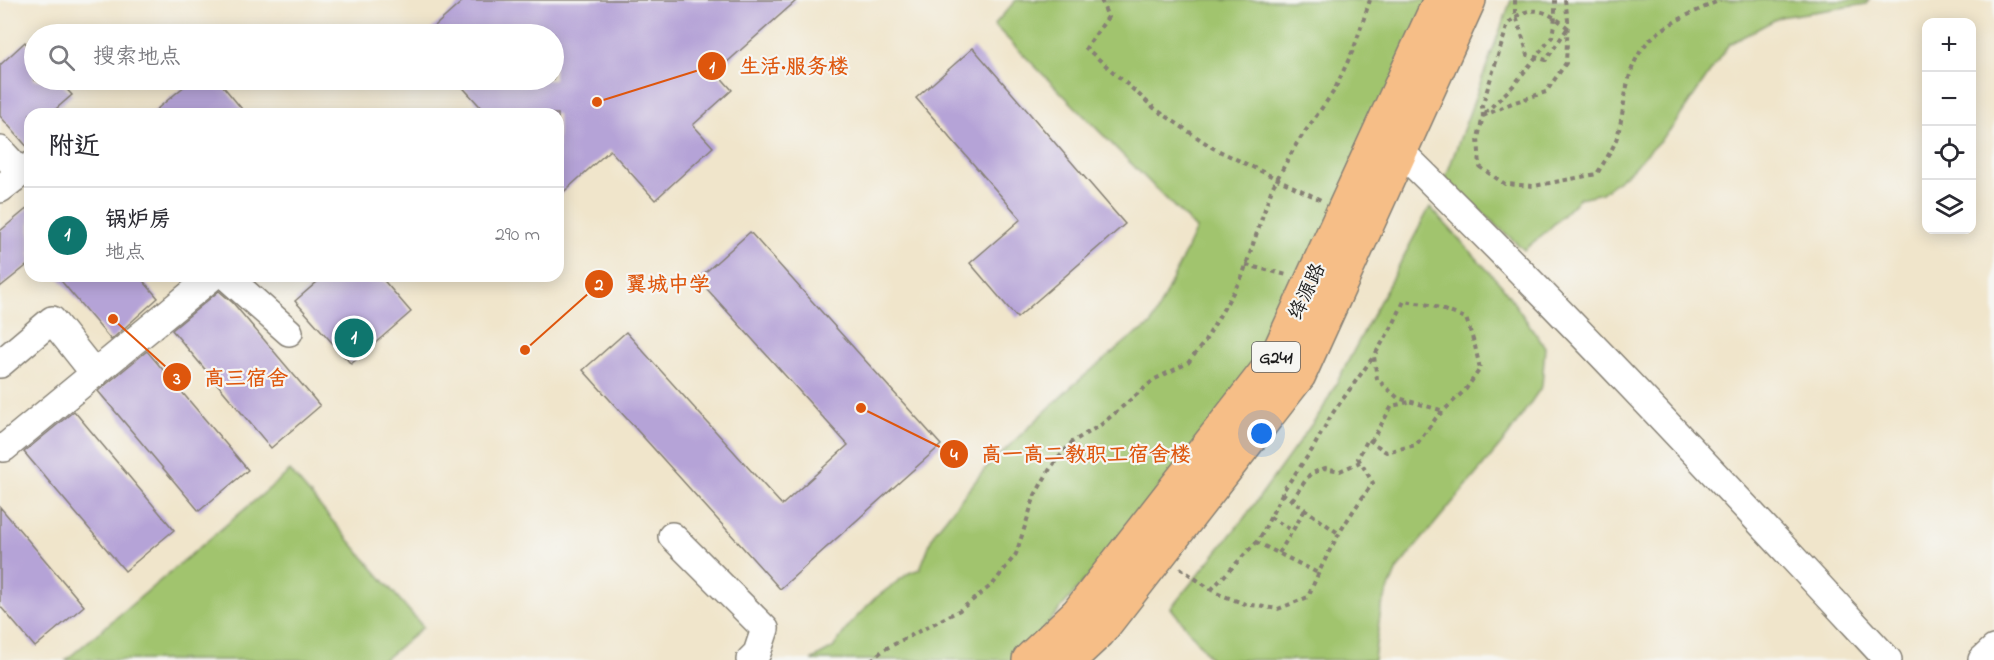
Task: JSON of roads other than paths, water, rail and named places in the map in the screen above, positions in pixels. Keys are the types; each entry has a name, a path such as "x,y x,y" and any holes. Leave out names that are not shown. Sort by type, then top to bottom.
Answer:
{"highway":[{"name":"绛源路","path":"1029,660 1078,614 1275,360 1440,0"},
{"name":"绛源路","path":"1069,660 1099,632 1299,375 1469,0"}],"street":[{"path":"0,150 17,176"},
{"path":"1401,152 1514,263 1888,660"},
{"path":"4,448 206,282"},
{"path":"233,282 289,332"},
{"path":"0,364 52,320 95,374"},
{"path":"672,536 765,629 758,653 750,660"},
{"path":"1982,660 1994,649"}],"place":[{"name":"生活·服务楼","path":"597,102"},
{"name":"高三宿舍","path":"113,319"},
{"name":"锅炉房","path":"354,338"},
{"name":"翼城中学","path":"525,350"},
{"name":"高一高二教职工宿舍楼","path":"861,408"}]}
